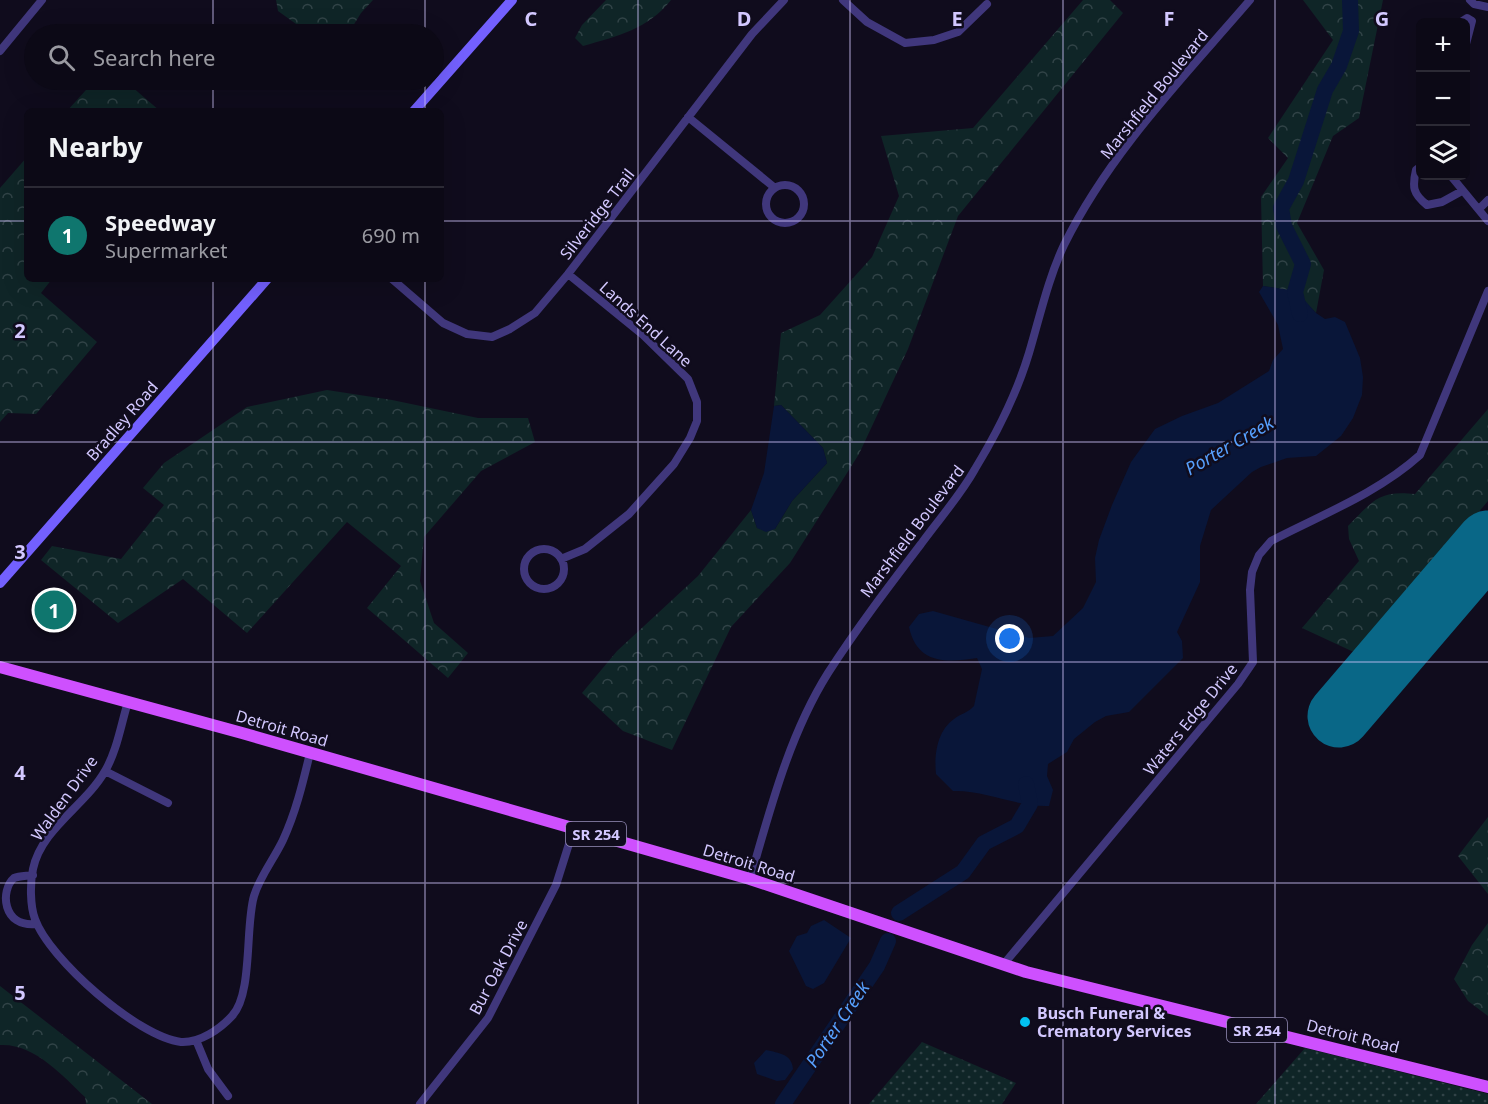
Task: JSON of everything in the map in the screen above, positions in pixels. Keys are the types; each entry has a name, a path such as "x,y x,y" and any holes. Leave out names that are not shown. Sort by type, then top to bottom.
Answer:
{"main road":[{"name":"Detroit Road","path":"0,667 750,879 1003,965 1095,991 1488,1087"}],"street":[{"path":"0,51 42,0"},
{"path":"444,77 512,0"},
{"name":"Silveridge Trail","path":"395,282 443,323 467,334 492,337 535,313 568,274 752,34 784,0"},
{"path":"843,0 867,22 904,43 934,40 958,32 987,4"},
{"name":"Marshfield Boulevard","path":"750,879 776,793 798,734 826,676 878,599 975,469 1010,403 1029,354 1045,293 1063,247 1087,203 1125,146 1250,0"},
{"path":"1470,0 1474,4 1488,7"},
{"path":"417,108 433,90"},
{"path":"688,117 775,188"},
{"path":"1416,170 1412,185 1417,197 1426,205 1442,202 1462,191"},
{"path":"1454,180 1488,221"},
{"path":"787,185 798,191 804,202 797,219 780,222 770,215 767,197 775,188 787,185"},
{"path":"1479,209 1488,200"},
{"name":"Lands End Lane","path":"561,559 585,549 629,514 674,464 690,438 697,421 696,402 688,380 643,335 568,274"},
{"name":"Bradley Road","path":"0,583 264,282"},
{"name":"Waters Edge Drive","path":"1003,965 1238,684 1253,662 1254,638 1250,590 1252,572 1259,555 1271,541 1377,486 1403,470 1420,455 1488,291"},
{"path":"552,551 561,559 564,566 562,579 552,588 539,589 528,581 524,568 533,552 552,551"},
{"name":"Walden Drive","path":"128,702 105,771 46,841 33,868 32,894 37,924 45,938 86,986 150,1032 183,1042 196,1040"},
{"path":"228,1096 213,1078 196,1040 214,1032 234,1014 243,989 254,897 293,818 310,753"},
{"path":"105,771 168,803"},
{"name":"Bur Oak Drive","path":"420,1104 488,1018 556,885 574,828"},
{"path":"33,875 15,877 3,889 4,910 10,918 24,926 37,924"}],"green space":[{"path":"276,0 373,0 354,24 296,24 278,11"},
{"path":"606,0 671,0 642,25 620,35 583,46 575,38 582,25"},
{"path":"1083,0 1110,0 1123,13 958,216 908,349 859,454 790,563 731,627 672,750 623,731 582,693 617,651 698,576 751,510 757,528 775,529 792,501 827,463 823,448 781,405 774,406 781,333 820,315 872,257 899,196 881,136 973,128"},
{"path":"1303,0 1383,0 1359,118 1333,136 1297,223 1324,270 1316,313 1304,300 1293,293 1263,286 1261,197 1288,158 1268,138 1333,40"},
{"path":"86,90 136,90 157,108 70,108"},
{"path":"24,160 24,282 50,282 41,293 97,342 36,414 8,413 0,422 0,188"},
{"path":"327,390 392,400 478,418 528,418 535,442 481,471 424,537 420,581 434,623 468,653 448,678 367,608 401,566 347,522 247,633 183,579 118,623 41,560 52,546 121,559 164,505 143,488 164,463 247,407"},
{"path":"1488,409 1488,501 1358,654 1302,628 1359,561 1349,539 1348,526 1377,499 1392,494 1415,494"},
{"path":"1488,817 1488,894 1458,856"},
{"path":"1488,923 1488,1016 1468,1001 1454,979 1472,945"},
{"path":"0,986 152,1104 86,1104 85,1097 47,1062 25,1049 0,1045"},
{"path":"922,1042 1016,1083 1002,1104 869,1104"},
{"path":"1305,1048 1488,1094 1488,1104 1256,1104"}],"water":[{"path":"1263,286 1290,290 1300,295 1316,313 1325,319 1335,317 1345,322 1360,358 1363,377 1362,395 1353,418 1341,436 1316,456 1287,458 1261,467 1252,472 1211,510 1200,546 1200,582 1177,632 1182,641 1183,658 1129,712 1106,716 1095,722 1074,739 1067,752 1048,764 1047,776 1053,790 1049,806 1025,804 965,791 953,791 936,774 938,744 948,724 974,706 982,669 977,658 944,660 926,654 913,639 909,627 919,614 933,611 1029,638 1053,636 1083,608 1096,582 1095,558 1112,505 1131,462 1155,429 1218,403 1269,371 1273,360 1283,349 1278,325 1259,292"},
{"path":"781,405 823,448 827,463 792,501 775,529 766,532 757,528 751,510 764,473 774,406"},
{"path":"824,920 851,938 824,983 813,989 806,986 789,951 797,936 807,933 811,926"},
{"path":"766,1050 784,1055 790,1060 793,1069 785,1080 777,1081 757,1074 754,1063"}],"waterway":[{"name":"Porter Creek","path":"1300,314 1295,292 1303,264 1284,226 1281,208 1296,181 1325,90 1339,66 1351,31 1350,0"},
{"name":"Porter Creek","path":"899,913 963,872 984,843 1017,826 1030,804 1026,784"},
{"name":"Porter Creek","path":"783,1104 877,966 888,941"}],"runway":[{"path":"1339,716 1488,542"}],"place":[{"name":"Speedway","path":"54,610"},
{"name":"Busch Funeral & Crematory Services","path":"1025,1022"}]}
